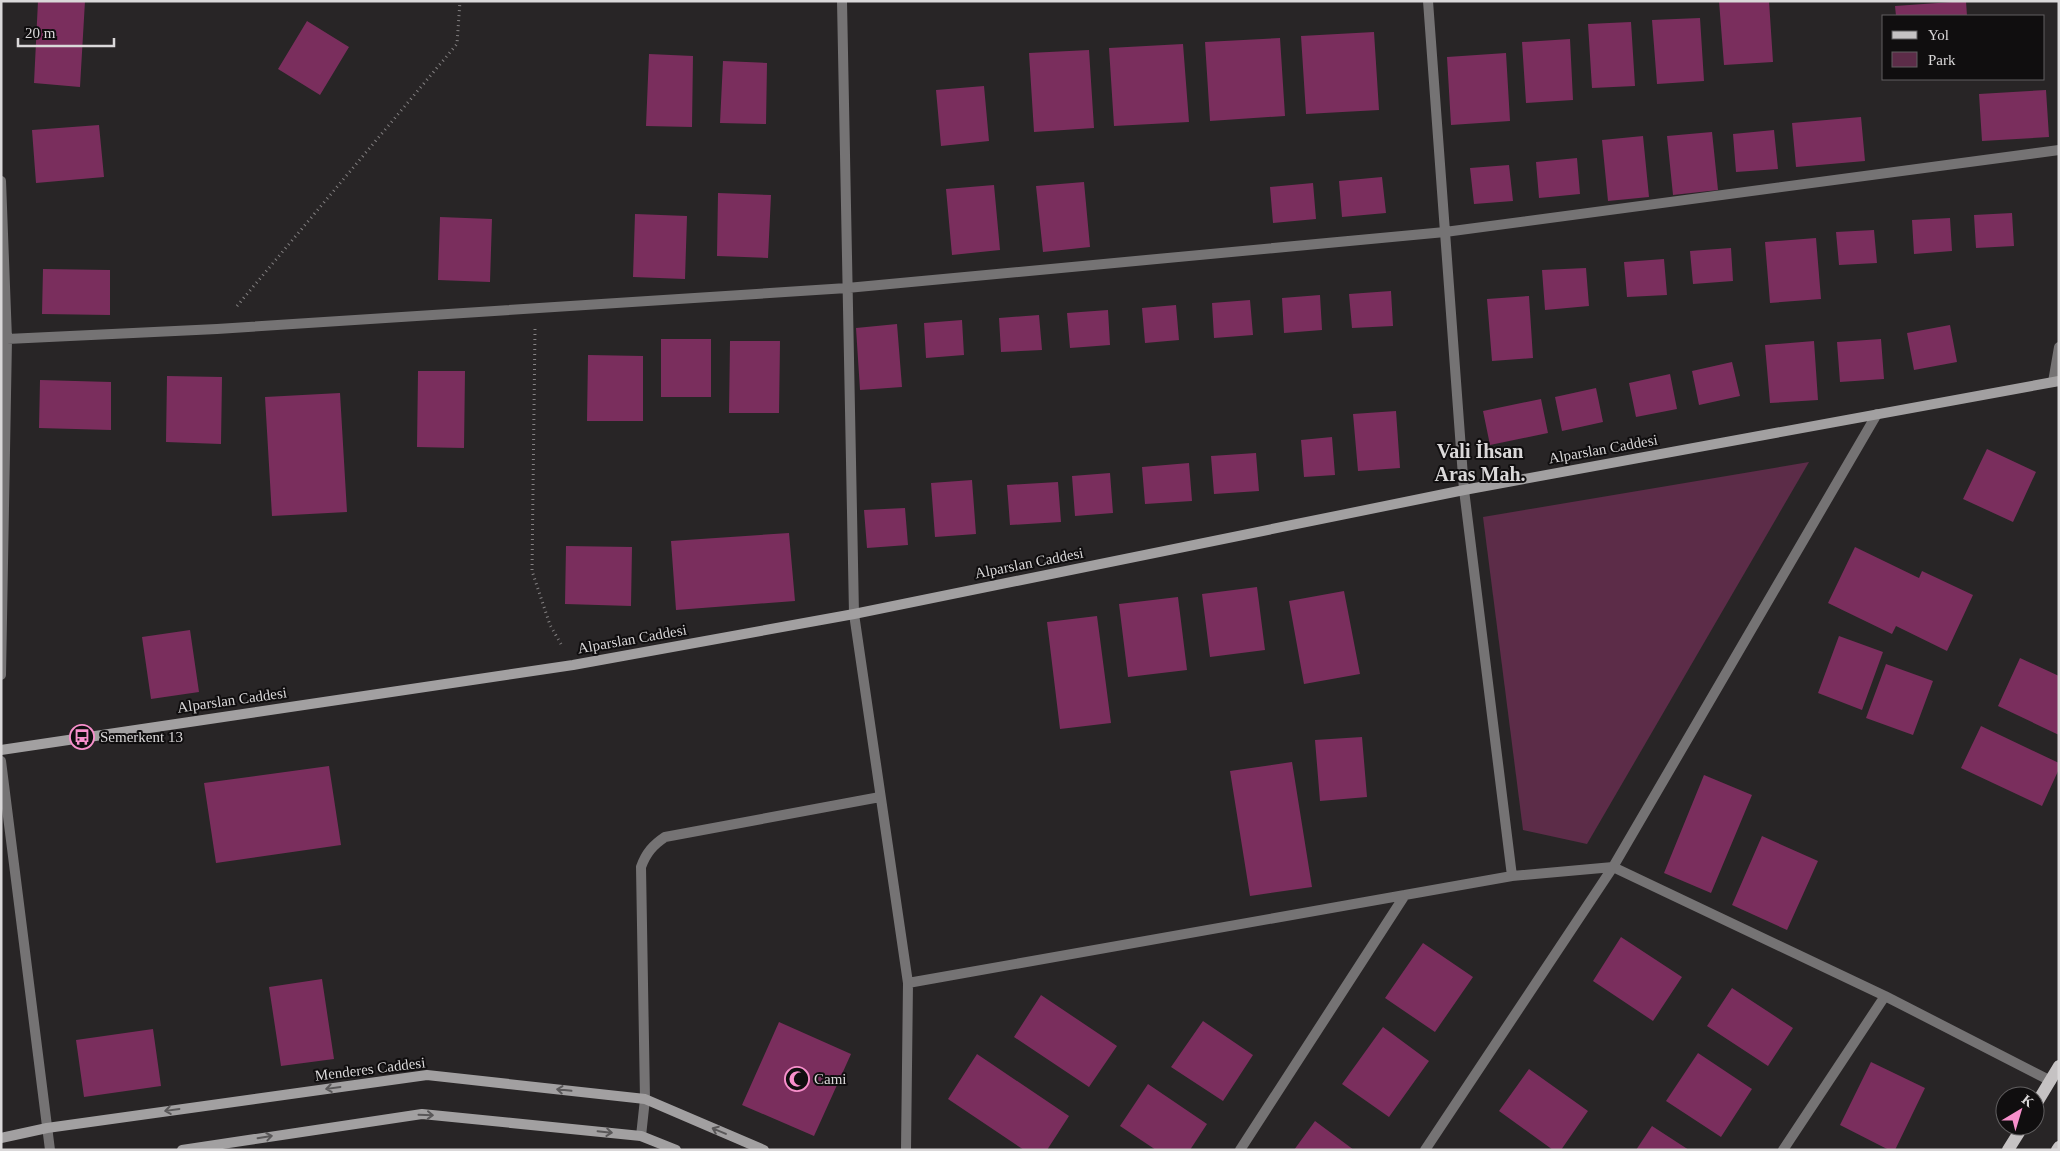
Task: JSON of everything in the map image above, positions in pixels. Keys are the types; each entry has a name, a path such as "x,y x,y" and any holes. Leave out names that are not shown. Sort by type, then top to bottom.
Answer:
{"main road":[{"name":"Alparslan Caddesi","path":"1,750 573,664 854,614 1464,490 2056,382"},
{"path":"2045,1090 2059,1066"},
{"name":"Menderes Caddesi","path":"1,1138 47,1128 427,1075 645,1099 764,1150"},
{"path":"182,1150 422,1114 641,1136 676,1150"},
{"path":"2008,1150 2017,1136"}],"street":[{"path":"842,1 854,614 908,983 906,1150"},
{"path":"1428,1 1464,490 1512,876"},
{"path":"7,340 217,329 847,288 1445,232 2059,150"},
{"path":"1,181 7,340 1,675"},
{"path":"2056,382 2059,346"},
{"path":"1425,1150 1613,867 1877,414"},
{"path":"1,761 50,1150"},
{"path":"641,1136 645,1099 641,867 646,855 654,844 665,837 880,797"},
{"path":"908,983 1512,876 1613,867 1885,996 2051,1081"},
{"path":"1240,1150 1405,895"},
{"path":"1783,1150 1885,996"}],"path":[{"path":"217,329 457,44 460,1"},
{"path":"535,308 532,571 550,625 573,664"}],"green space":[{"path":"1809,462 1587,844 1523,830 1483,517"}],"building":[{"path":"38,1 85,1 80,87 34,83"},
{"path":"1719,1 1769,1 1773,62 1724,65"},
{"path":"1966,1 1967,15 1896,15 1895,6"},
{"path":"1700,18 1704,81 1657,84 1652,20"},
{"path":"307,21 349,47 320,95 278,69"},
{"path":"1631,22 1635,86 1592,88 1588,24"},
{"path":"1374,32 1379,110 1306,114 1301,36"},
{"path":"1280,38 1285,116 1210,121 1205,42"},
{"path":"1570,39 1573,100 1526,103 1522,42"},
{"path":"1183,44 1189,122 1114,126 1109,48"},
{"path":"1089,50 1094,128 1034,132 1029,53"},
{"path":"1506,53 1510,121 1451,125 1447,57"},
{"path":"649,54 693,56 692,127 646,126"},
{"path":"723,61 767,63 766,124 720,123"},
{"path":"984,86 989,141 941,146 936,90"},
{"path":"2046,90 2049,137 1982,141 1979,94"},
{"path":"1861,117 1865,161 1796,167 1792,123"},
{"path":"99,125 104,177 36,183 32,130"},
{"path":"1774,130 1778,169 1736,172 1733,134"},
{"path":"1712,132 1718,190 1673,195 1667,136"},
{"path":"1643,136 1649,197 1608,201 1602,140"},
{"path":"1577,158 1580,194 1539,198 1536,162"},
{"path":"1509,165 1513,201 1474,204 1470,168"},
{"path":"1382,177 1386,213 1342,217 1339,181"},
{"path":"1084,182 1090,247 1043,252 1036,186"},
{"path":"1313,183 1316,219 1273,223 1270,187"},
{"path":"994,185 1000,250 952,255 946,189"},
{"path":"718,193 771,195 768,258 717,256"},
{"path":"2012,213 2014,246 1976,248 1974,215"},
{"path":"635,214 687,216 685,279 633,277"},
{"path":"440,217 492,219 490,282 438,280"},
{"path":"1950,218 1952,251 1914,254 1912,220"},
{"path":"1874,230 1877,263 1839,265 1836,232"},
{"path":"1816,238 1821,299 1770,303 1765,242"},
{"path":"1731,248 1733,281 1693,284 1690,251"},
{"path":"1664,259 1667,295 1627,297 1624,262"},
{"path":"1586,268 1589,306 1545,310 1542,270"},
{"path":"43,269 110,270 110,315 42,314"},
{"path":"1391,291 1393,326 1352,328 1349,294"},
{"path":"1320,295 1322,330 1284,333 1282,298"},
{"path":"1529,296 1533,358 1492,361 1487,299"},
{"path":"1250,300 1253,335 1214,338 1212,303"},
{"path":"1176,305 1179,340 1145,343 1142,308"},
{"path":"1108,310 1110,345 1070,348 1067,313"},
{"path":"1039,315 1042,350 1001,352 999,318"},
{"path":"962,320 964,355 926,358 924,323"},
{"path":"897,324 902,387 860,390 856,328"},
{"path":"1950,325 1957,362 1914,370 1907,333"},
{"path":"661,339 711,339 711,397 661,397"},
{"path":"1881,339 1884,379 1840,382 1837,342"},
{"path":"730,341 780,341 779,413 729,413"},
{"path":"1814,341 1818,400 1770,403 1765,345"},
{"path":"588,355 643,356 643,421 587,421"},
{"path":"1732,362 1740,396 1699,405 1692,371"},
{"path":"418,371 465,371 464,448 417,447"},
{"path":"1670,374 1677,409 1636,417 1629,383"},
{"path":"167,376 222,377 221,444 166,442"},
{"path":"40,380 111,382 111,430 39,428"},
{"path":"1596,388 1603,422 1562,431 1555,397"},
{"path":"340,393 347,512 272,516 265,397"},
{"path":"1541,399 1548,433 1490,445 1483,411"},
{"path":"1396,411 1400,468 1358,471 1353,414"},
{"path":"1332,437 1335,475 1304,477 1301,440"},
{"path":"1987,449 2036,472 2013,522 1963,499"},
{"path":"1256,453 1259,491 1214,494 1211,456"},
{"path":"1189,463 1192,501 1145,504 1142,467"},
{"path":"1110,473 1113,513 1075,516 1072,476"},
{"path":"972,480 976,534 935,537 931,483"},
{"path":"1058,482 1061,522 1010,525 1007,485"},
{"path":"905,508 908,545 867,548 864,510"},
{"path":"789,533 795,601 676,610 671,541"},
{"path":"566,546 632,547 631,606 565,604"},
{"path":"1855,547 1919,578 1922,571 1973,595 1947,651 1896,626 1892,634 1828,603"},
{"path":"1257,587 1265,650 1210,657 1202,594"},
{"path":"1344,591 1360,674 1304,684 1289,601"},
{"path":"1178,597 1187,670 1128,677 1119,604"},
{"path":"1097,616 1111,723 1060,729 1047,622"},
{"path":"190,630 199,692 151,699 142,637"},
{"path":"1839,636 1883,652 1862,710 1818,693"},
{"path":"2020,658 2059,676 2059,735 1998,706"},
{"path":"1886,664 1933,681 1913,735 1866,718"},
{"path":"1981,726 2059,763 2059,769 2042,806 1961,768"},
{"path":"1362,737 1367,797 1320,801 1315,740"},
{"path":"1292,762 1312,887 1250,896 1230,771"},
{"path":"329,766 341,845 216,863 204,783"},
{"path":"1704,775 1752,795 1711,893 1664,873"},
{"path":"1762,836 1818,861 1787,930 1732,905"},
{"path":"1621,937 1682,977 1653,1021 1593,981"},
{"path":"1423,943 1473,977 1435,1032 1385,998"},
{"path":"322,979 334,1059 281,1066 269,987"},
{"path":"1732,988 1793,1028 1768,1066 1707,1026"},
{"path":"1041,995 1117,1046 1089,1087 1014,1037"},
{"path":"1203,1021 1253,1055 1223,1101 1171,1067"},
{"name":"Cami","path":"779,1022 851,1054 814,1136 742,1105"},
{"path":"1383,1027 1429,1061 1389,1117 1342,1084"},
{"path":"153,1029 161,1086 84,1097 76,1040"},
{"path":"1698,1053 1752,1089 1721,1137 1666,1101"},
{"path":"977,1054 1069,1116 1047,1150 1024,1150 948,1099"},
{"path":"1871,1062 1925,1088 1895,1150 1889,1150 1840,1125"},
{"path":"1529,1069 1588,1111 1561,1150 1553,1150 1499,1111"},
{"path":"1148,1084 1207,1124 1190,1150 1156,1150 1120,1126"},
{"path":"1315,1121 1354,1150 1294,1150"},
{"path":"1652,1126 1689,1150 1636,1150"}],"place":[{"name":"Semerkent 13","path":"82,737"},
{"name":"Cami","path":"797,1079"}],"district":[{"name":"Vali İhsan Aras Mah.","path":"1480,462"}]}
